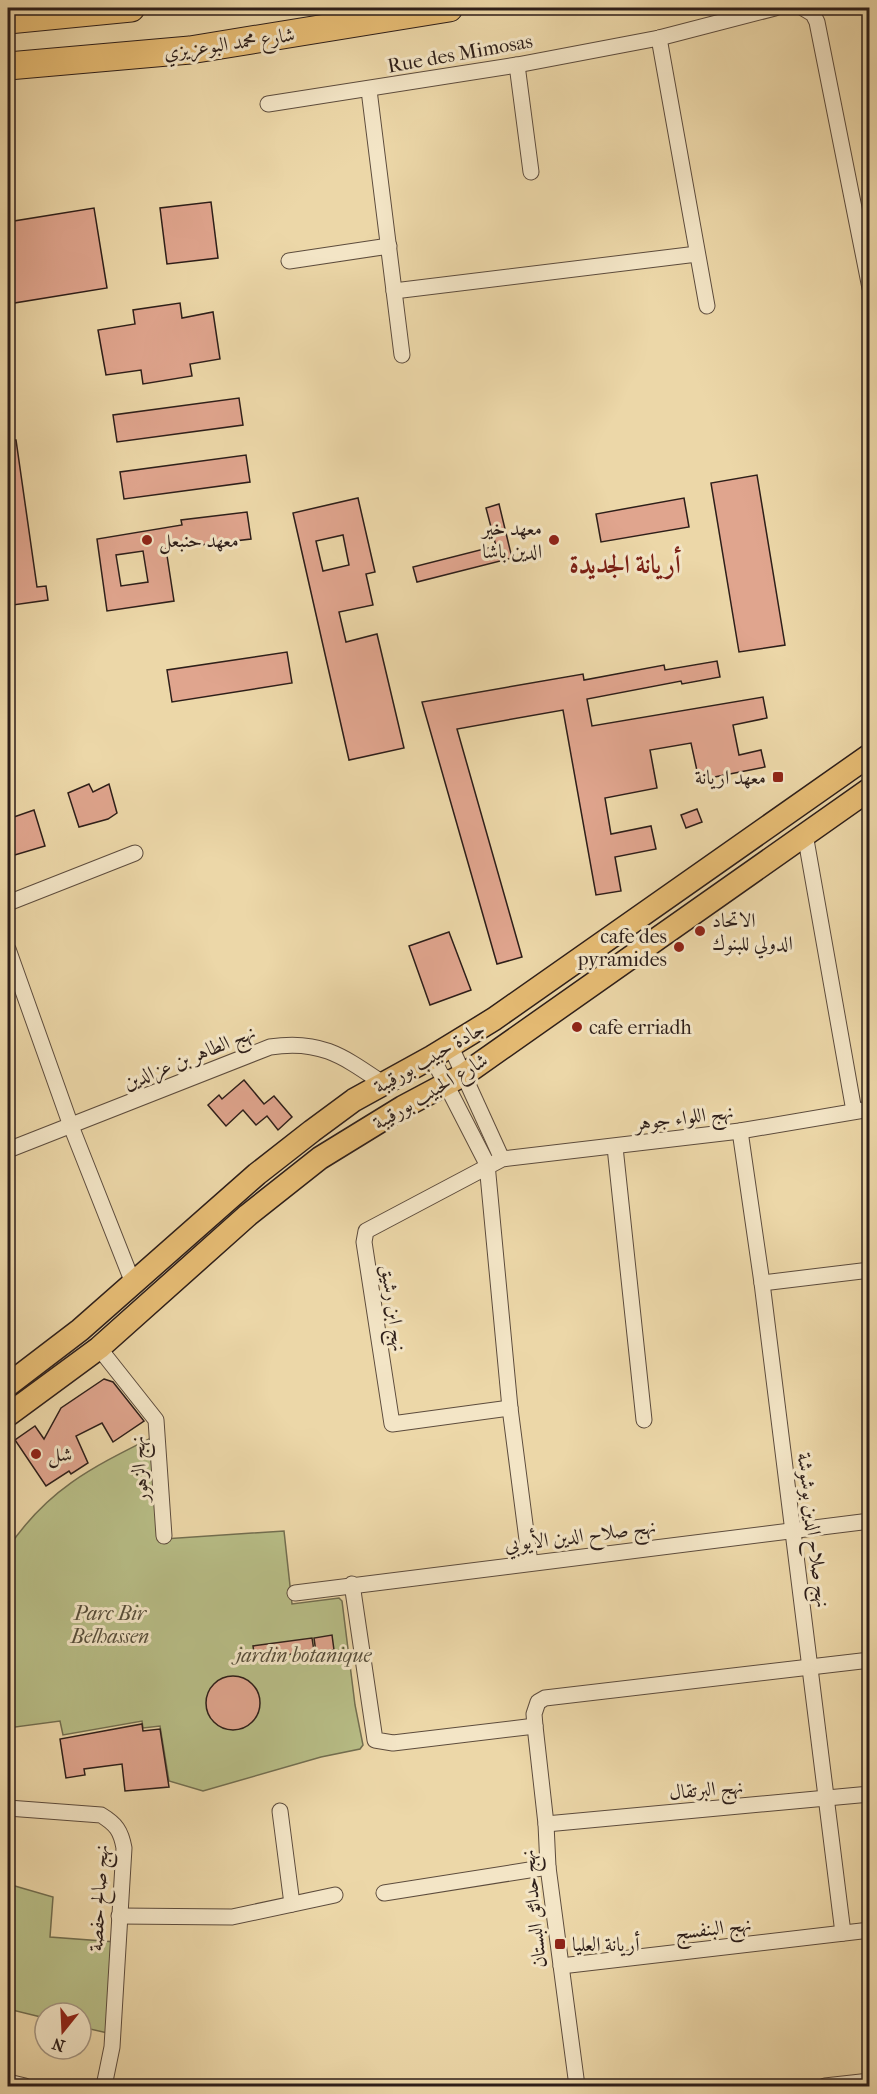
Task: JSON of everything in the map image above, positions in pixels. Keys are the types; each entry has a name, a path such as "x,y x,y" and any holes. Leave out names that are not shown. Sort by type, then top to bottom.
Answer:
{"highway":[{"path":"8,20 69,10 131,8"},
{"name":"شارع محمد البوعزيزي","path":"8,66 190,50 448,8"},
{"path":"415,15 466,8"}],"main road":[{"name":"جادة حبيب بورقيبة","path":"8,1385 80,1330 257,1174 354,1100 442,1052 592,951 870,755"},
{"name":"شارع الحبيب بورقيبة","path":"8,1415 99,1348 248,1215 312,1164 385,1117 456,1079 870,789"}],"street":[{"name":"Rue des Mimosas","path":"268,105 517,65 659,38 775,8"},
{"path":"803,8 813,14 817,22 870,288"},
{"path":"659,38 707,306"},
{"path":"517,65 531,172"},
{"path":"369,90 402,355"},
{"path":"288,261 389,246"},
{"path":"394,291 697,254"},
{"path":"805,834 862,1110"},
{"path":"8,903 135,853"},
{"path":"8,949 71,1126 133,1283"},
{"name":"نهج الطاهر بن عزالدين","path":"8,1150 270,1047 288,1044 321,1047 343,1056 384,1084"},
{"path":"442,1052 495,1162 510,1408 530,1563"},
{"path":"442,1052 495,1162"},
{"name":"نهج اللواء جوهر","path":"495,1162 740,1131 862,1110"},
{"name":"نهج صلاح الدين بوشوشة","path":"740,1131 762,1283 843,1933"},
{"path":"615,1147 644,1420"},
{"name":"نهج ابن رشيق","path":"495,1162 366,1231 364,1242 392,1424 510,1408"},
{"path":"762,1283 870,1270"},
{"name":"نهج الزهور","path":"99,1348 156,1420 164,1536"},
{"name":"نهج صلاح الدين الأيوبي","path":"295,1593 352,1584 870,1521"},
{"path":"352,1584 375,1740 393,1743 535,1726 536,1706 545,1698 870,1660"},
{"name":"نهج حدائق البستان","path":"535,1726 546,1824 548,1867 577,2086"},
{"name":"نهج البرتقال","path":"546,1824 826,1800 870,1794"},
{"name":"نهج صالح حفصة","path":"8,1808 101,1815 113,1822 122,1832 124,1848 112,2047 104,2086"},
{"path":"280,1811 292,1904"},
{"path":"384,1893 548,1867"},
{"path":"119,1916 232,1917 335,1896"},
{"name":"نهج البنفسج","path":"561,1966 870,1930"},
{"path":"825,2086 870,2081"},
{"path":"8,2082 26,2086"}],"green space":[{"name":"Parc Bir Belhassen","path":"153,1437 164,1539 284,1531 292,1604 339,1598 342,1601 355,1705 363,1745 360,1749 321,1757 203,1791 169,1781 160,1726 143,1728 142,1721 63,1735 60,1721 8,1728 8,1548 23,1528 55,1495 90,1470"},
{"path":"8,1884 53,1897 50,1937 116,1942 112,2034 93,2030 93,2001 33,2001 33,2015 8,2009"}],"building":[{"path":"211,202 218,258 167,264 160,208"},
{"path":"94,208 107,288 8,304 8,222"},
{"path":"180,303 182,318 213,312 220,359 190,364 192,376 143,384 141,370 106,375 98,330 135,324 133,310"},
{"path":"239,398 243,425 117,442 113,415"},
{"path":"8,440 16,440 37,587 46,586 48,600 13,605 8,569"},
{"path":"246,455 250,482 124,499 120,472"},
{"path":"757,475 785,645 739,652 711,483"},
{"path":"358,498 375,572 366,574 373,605 339,612 346,642 377,634 404,748 349,760 293,513","holes":["343,535 349,565 323,571 316,541"]},
{"path":"684,498 689,527 601,542 596,514"},
{"path":"499,504 512,558 417,582 413,567 496,546 486,508"},
{"path":"247,512 251,539 166,549 174,601 107,611 97,539 182,525 181,520","holes":["143,551 148,582 121,586 116,555"]},
{"path":"287,652 292,683 172,702 167,670"},
{"path":"717,661 720,677 682,684 681,681 587,699 592,726 763,697 767,718 733,725 739,755 761,750 765,767 699,780 691,743 650,750 657,788 605,798 611,834 651,826 656,849 615,857 621,891 596,895 563,710 457,729 522,957 497,964 422,702 583,674 584,680 664,665 665,670"},
{"path":"89,784 93,792 109,784 117,813 108,819 79,827 68,793"},
{"path":"697,809 702,822 686,828 681,815"},
{"path":"34,810 45,846 8,857 8,819"},
{"path":"449,932 471,990 430,1005 409,946"},
{"path":"244,1080 264,1104 274,1096 292,1117 278,1130 267,1116 256,1125 243,1110 226,1126 208,1105 219,1095 222,1099"},
{"path":"104,1379 113,1382 144,1421 113,1442 102,1423 76,1436 88,1463 71,1474 69,1471 46,1486 15,1440 35,1426 44,1439 61,1408"},
{"path":"332,1635 334,1650 316,1652 314,1638"},
{"path":"312,1638 314,1651 255,1659 253,1646"},
{"path":"233,1676 243,1678 252,1684 258,1693 260,1703 258,1713 252,1722 243,1728 233,1730 223,1728 214,1722 208,1713 206,1703 208,1693 214,1684 223,1678"},
{"path":"142,1724 143,1731 160,1729 169,1787 125,1791 122,1764 84,1769 85,1775 66,1778 60,1739"}],"place":[{"name":"معهد حنبعل","path":"147,540"},
{"name":"معهد خير الدين باشا","path":"554,540"},
{"name":"معهد اريانة","path":"778,777"},
{"name":"الاتحاد الدولي للبنوك","path":"700,931"},
{"name":"cafe des pyramides","path":"679,947"},
{"name":"cafe erriadh","path":"577,1027"},
{"name":"شل","path":"36,1454"},
{"name":"أريانة العليا","path":"560,1944"}],"district":[{"name":"أريانة الجديدة","path":"625,564"}],"park label":[{"name":"jardin botanique","path":"304,1655"}]}
